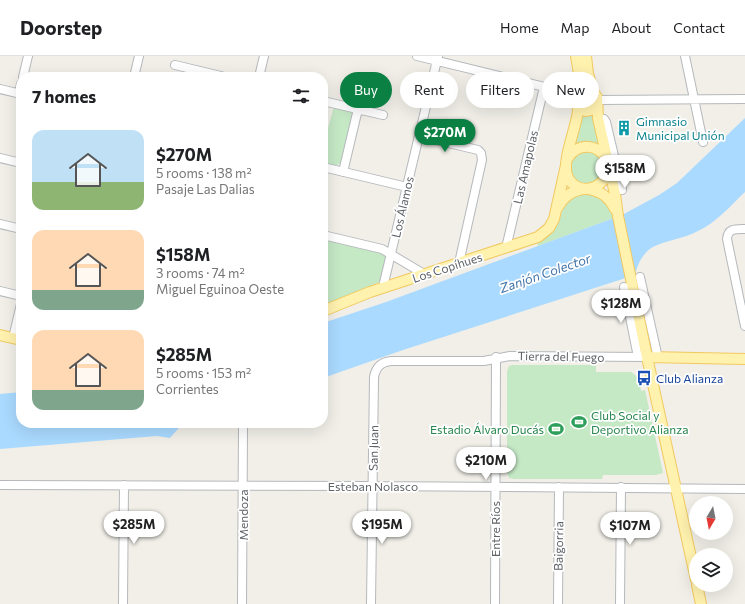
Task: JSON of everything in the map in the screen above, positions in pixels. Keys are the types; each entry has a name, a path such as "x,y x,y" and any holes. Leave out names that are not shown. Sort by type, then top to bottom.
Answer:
{"main road":[{"path":"576,56 579,72"},
{"path":"586,56 587,72"},
{"name":"Los Copíhues","path":"328,309 383,287 532,240 544,233 552,222 557,209 578,108"},
{"path":"579,108 586,111 591,110 592,108"},
{"path":"597,108 618,216 635,277 642,357 676,489 689,548"},
{"path":"586,189 596,187 603,182 607,174 608,164 605,157 599,150 587,147 575,150 569,157 566,164 567,174 576,186 586,189 598,191 608,198 618,216"},
{"name":"Los Copíhues","path":"557,209 568,194 577,190 586,189"},
{"path":"0,335 16,339"},
{"name":"Tierra del Fuego","path":"642,357 745,359"},
{"path":"698,592 701,604"}],"street":[{"path":"24,72 28,56"},
{"path":"135,72 139,56"},
{"path":"261,72 264,56"},
{"path":"417,56 437,58 542,86"},
{"path":"685,56 704,142"},
{"name":"Los Álamos","path":"383,287 437,58"},
{"path":"175,65 195,72"},
{"path":"0,89 16,93"},
{"name":"Las Amapolas","path":"506,248 542,95"},
{"path":"599,99 745,99"},
{"path":"328,102 383,115"},
{"path":"342,172 358,109"},
{"path":"598,118 606,121 622,190"},
{"path":"419,136 475,150 481,153 482,160 459,263"},
{"path":"0,158 16,162"},
{"path":"328,168 407,187"},
{"path":"0,224 16,228"},
{"path":"745,229 735,229 728,232 727,242 745,326"},
{"path":"328,236 382,249 424,274"},
{"path":"635,277 658,358"},
{"path":"624,287 642,357"},
{"path":"0,291 16,295"},
{"name":"Tierra del Fuego","path":"379,366 391,360 484,360 510,356 642,357"},
{"name":"Entre Ríos","path":"495,604 496,358"},
{"name":"San Juan","path":"371,604 374,376 379,366"},
{"name":"Mendoza","path":"242,604 243,428"},
{"name":"Esteban Nolasco","path":"0,485 243,485 745,489"},
{"path":"123,604 124,485"},
{"name":"Baigorria","path":"558,604 559,487"},
{"path":"620,604 621,488"}],"green space":[{"path":"334,106 352,112 353,115 341,162 337,165 328,164 328,128"},
{"path":"593,113 600,146 573,147 580,114"},
{"path":"591,150 603,159 605,170 596,184 582,185 571,177 570,163 576,154"},
{"path":"582,193 598,197 606,203 614,218 538,246 537,243 555,228 568,200"},
{"path":"328,239 381,252 386,257 386,260 380,282 328,303"},
{"name":"Club Social y Deportivo Alianza","path":"596,365 596,372 631,372 639,378 641,391 645,390 663,473 656,475 603,475 602,479 509,478 507,472 507,371 509,366"}],"water":[{"name":"Zanjón Colector","path":"745,118 745,192 723,214 705,228 651,248 645,253 635,275 403,350 328,376 328,321 386,302 622,215 659,195 677,183"},
{"path":"16,392 16,428 179,428 170,438 157,436 0,449 0,394"}],"place":[{"name":"Gimnasio Municipal Unión","path":"624,128"},
{"name":"Club Alianza","path":"644,378"},
{"name":"Club Social y Deportivo Alianza","path":"579,422"},
{"name":"Estadio Álvaro Ducás","path":"556,429"}]}
